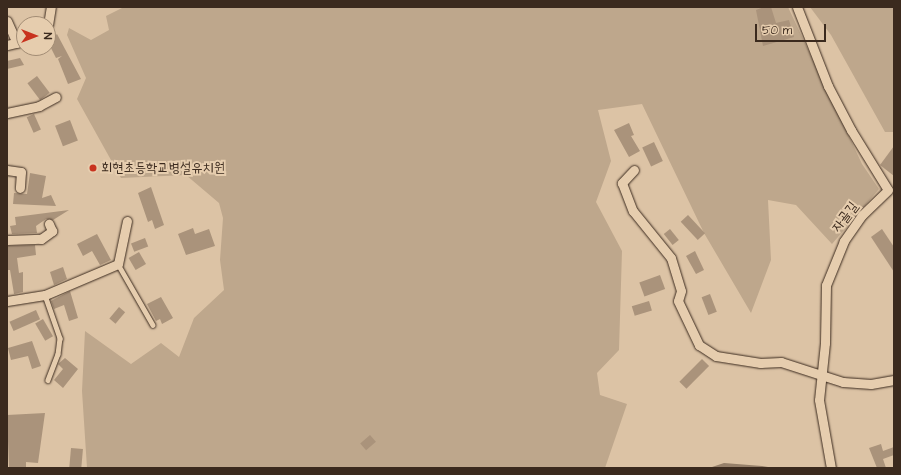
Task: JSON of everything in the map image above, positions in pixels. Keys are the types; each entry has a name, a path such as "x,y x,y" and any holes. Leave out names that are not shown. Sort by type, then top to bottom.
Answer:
{"street":[{"name":"자골길","path":"797,7 828,86 851,130 888,190 862,215 831,268 826,285 825,342 820,373 819,400 831,468"},
{"path":"7,21 16,36"},
{"path":"7,113 39,106 56,97"},
{"path":"7,170 22,172 20,188"},
{"path":"634,170 622,183 633,211 671,258 681,291 678,301 699,345 716,356 760,363 781,362 820,373 843,382 871,384 894,380"},
{"path":"7,301 45,295 118,264 127,221"},
{"path":"7,240 41,239 52,231 49,224"}],"lane":[{"path":"118,264 153,325"},
{"path":"45,295 60,338 58,354 48,380"}],"shaded area":[{"path":"124,7 788,7 862,164 879,189 832,244 796,205 768,200 771,260 751,313 704,233 642,104 598,110 611,161 596,202 622,251 619,350 597,373 600,395 627,404 605,468 87,468 82,391 85,331 131,364 161,343 179,357 194,318 224,290 220,260 223,218 219,203 186,175 121,178 77,99 86,78 67,35 69,28 91,40 109,30 106,16"},
{"path":"810,7 894,7 894,132 885,132 831,35"},
{"path":"724,463 762,466 774,468 709,468"}],"building":[{"path":"764,7 771,7 776,23 789,20 794,37 763,46 756,10"},
{"path":"57,34 81,79 68,84 58,59 62,56 56,58 55,56"},
{"path":"20,58 24,65 7,69 7,61"},
{"path":"37,76 50,93 40,100 27,83"},
{"path":"34,114 41,130 34,133 27,117"},
{"path":"70,120 78,141 63,146 55,126"},
{"path":"629,123 634,135 631,136 640,151 629,157 614,130"},
{"path":"654,142 663,161 651,167 642,147"},
{"path":"894,146 894,176 880,165"},
{"path":"30,173 46,176 42,198 51,195 56,206 13,204 14,193 27,194"},
{"path":"151,187 164,225 155,229 152,220 148,222 138,193"},
{"path":"69,210 53,220 46,219 36,226 37,233 12,234 10,226 16,225 15,217"},
{"path":"688,215 705,233 698,240 681,222"},
{"path":"193,228 195,234 209,229 215,246 186,255 178,234"},
{"path":"670,229 679,240 673,245 664,234"},
{"path":"882,229 894,247 894,272 871,237"},
{"path":"97,234 111,260 100,265 92,251 83,256 77,244"},
{"path":"145,238 148,246 134,252 131,243"},
{"path":"35,245 36,255 17,258 19,273 23,272 23,292 14,294 10,270 7,270 7,246"},
{"path":"695,251 704,270 696,274 686,256"},
{"path":"139,252 146,264 136,270 129,258"},
{"path":"63,267 67,279 54,285 50,272"},
{"path":"660,275 665,289 644,297 639,283"},
{"path":"70,291 78,318 69,321 64,305 54,309 51,301"},
{"path":"710,294 717,312 708,315 702,297"},
{"path":"161,297 173,318 162,324 160,319 156,321 147,304"},
{"path":"649,301 652,311 635,316 632,306"},
{"path":"119,307 125,312 115,324 109,318"},
{"path":"36,310 40,319 14,331 10,322"},
{"path":"43,319 53,336 45,341 35,324"},
{"path":"32,341 41,366 32,369 28,356 11,360 8,348"},
{"path":"65,358 78,369 63,388 54,380 63,369 58,364"},
{"path":"702,359 709,366 686,389 679,382"},
{"path":"45,413 38,463 26,462 26,468 9,468 7,415"},
{"path":"370,435 376,442 366,450 360,444"},
{"path":"881,444 883,451 894,447 894,455 883,459 886,468 877,468 869,448"},
{"path":"71,448 83,449 81,468 69,468"}],"place":[{"name":"회현초등학교병설유치원","path":"93,168"}]}
